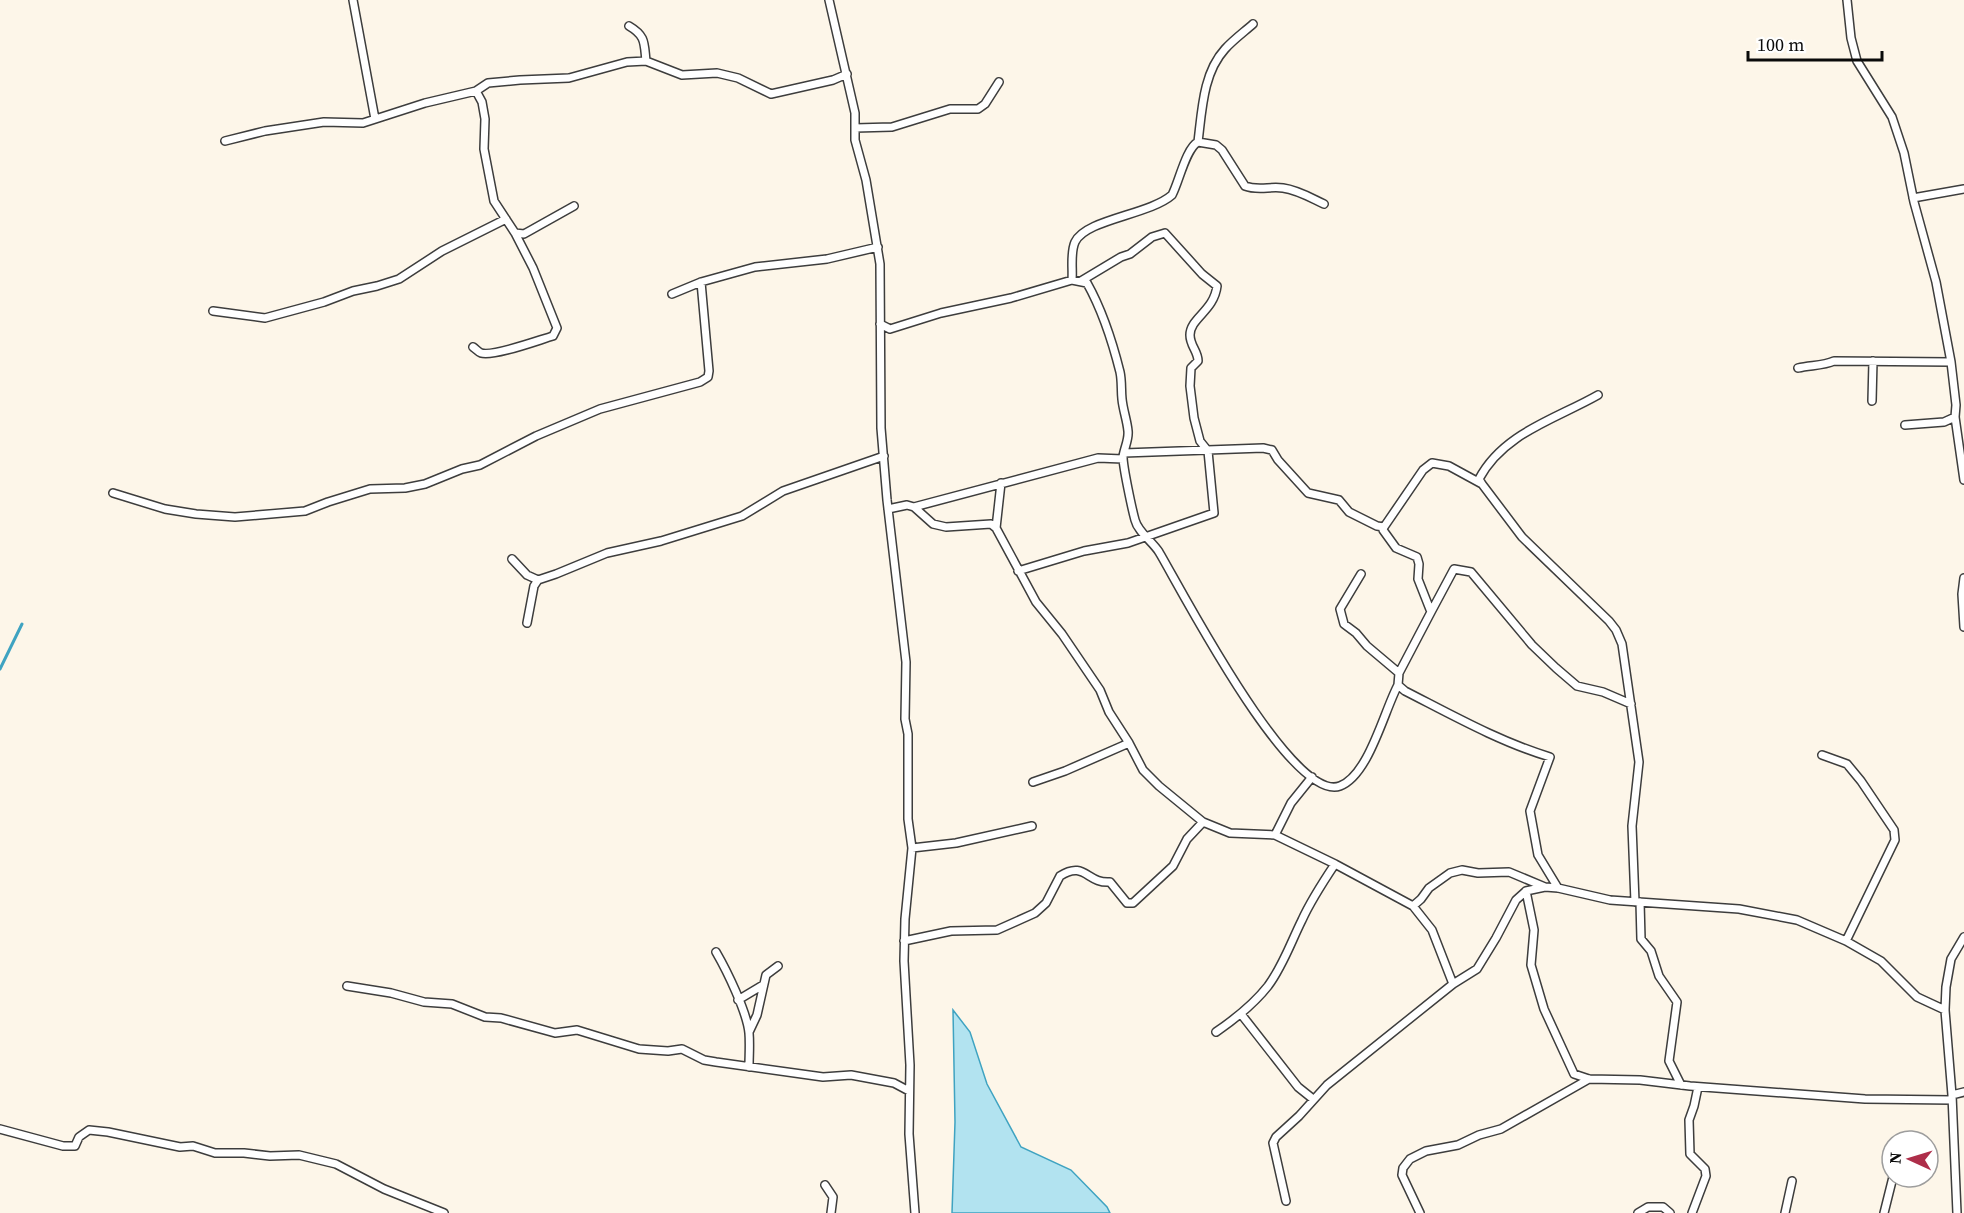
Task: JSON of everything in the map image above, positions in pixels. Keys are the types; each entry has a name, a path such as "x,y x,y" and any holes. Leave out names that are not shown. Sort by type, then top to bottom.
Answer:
{"street":[{"path":"353,0 375,119"},
{"path":"829,0 855,113 856,146 866,180 878,247 881,280 881,428 906,662 907,799 912,848 904,941 910,1065 909,1134 915,1213"},
{"path":"1847,0 1851,38 1857,61 1892,117 1904,153 1913,198 1936,282 1960,404 1955,417 1964,480"},
{"path":"1198,142 1204,96 1213,67 1225,49 1253,24"},
{"path":"629,26 639,31 644,37 646,61"},
{"path":"225,141 265,131 324,122 363,123 425,103 476,92 488,83 569,78 627,62 646,61 682,75 717,73 738,78 771,94 833,81 847,74"},
{"path":"855,128 892,127 950,109 978,110 985,104 999,82"},
{"path":"473,347 481,353 488,354 505,351 553,336 557,328 533,268 515,233 494,201 484,149 485,118 482,102 476,92"},
{"path":"1077,280 1074,246 1076,240 1096,225 1144,211 1166,200 1174,190 1194,143 1216,145 1222,150 1245,186 1251,188 1281,187 1294,190 1324,204"},
{"path":"1913,198 1964,189"},
{"path":"515,233 524,234 574,206"},
{"path":"213,311 265,318 324,302 352,291 377,286 399,279 458,242 506,219"},
{"path":"880,324 890,329 941,313 1011,298 1077,280 1130,254 1152,237 1165,233 1202,274 1217,286 1216,297 1207,311 1192,325 1190,333 1191,346 1198,357 1198,361 1191,368 1190,376 1194,418 1200,441 1208,451 1214,513 1128,543 1084,551 1018,571"},
{"path":"672,294 701,282 755,267 827,259 878,247"},
{"path":"1077,280 1087,283 1094,296 1120,374 1128,431 1124,456 1135,521 1158,551 1249,705 1283,749 1312,777 1325,786 1332,787 1341,785 1356,773 1367,756 1398,685 1399,673 1454,569 1471,572 1532,645 1577,686 1603,692 1631,704"},
{"path":"113,493 165,509 196,514 235,517 288,513 305,511 370,489 405,488 425,484 480,465 536,436 600,409 700,382 708,377 709,361 701,282"},
{"path":"1798,368 1824,365 1834,361 1951,362"},
{"path":"1872,401 1873,361"},
{"path":"1598,395 1508,444 1490,462 1479,480 1522,537 1616,630 1622,644 1639,762 1632,826 1641,939 1652,951 1659,976 1677,1002 1668,1061 1681,1085"},
{"path":"1905,424 1944,423 1955,417"},
{"path":"888,509 914,507 1098,458 1263,448 1272,450 1288,472 1308,493 1339,500 1349,512 1377,526 1384,527"},
{"path":"527,623 534,586 538,580 607,553 661,541 742,516 783,491 884,456"},
{"path":"1431,612 1418,579 1417,557 1396,548 1383,530 1384,527 1423,470 1432,463 1449,466 1482,484"},
{"path":"996,528 1001,483"},
{"path":"914,507 933,524 962,528 992,524 996,528 1036,602 1062,634 1100,690 1109,712 1143,770 1159,786 1203,822 1230,832 1275,836 1335,864 1413,906 1432,930 1453,984"},
{"path":"512,559 527,575 538,580"},
{"path":"1361,574 1340,609 1340,615 1344,624 1399,673"},
{"path":"1964,578 1962,594 1964,627"},
{"path":"1398,685 1405,691 1469,723 1550,757 1530,811 1538,855 1558,888"},
{"path":"1033,782 1065,771 1129,743"},
{"path":"1822,755 1847,764 1894,830 1895,840 1846,941"},
{"path":"1275,836 1291,803 1312,777"},
{"path":"904,941 951,931 997,930 1035,912 1052,894 1060,876 1074,870 1079,870 1102,883 1110,882 1127,903 1133,903 1173,866 1187,839 1203,822"},
{"path":"912,848 956,843 1032,826"},
{"path":"1216,1032 1241,1014 1269,985 1286,956 1315,894 1335,864"},
{"path":"1413,906 1429,888 1450,873 1462,870 1478,873 1509,872 1545,888"},
{"path":"1286,1201 1273,1143 1276,1137 1299,1116 1327,1084 1453,984 1477,969 1515,900 1526,891 1558,888 1610,900 1739,909 1797,920 1846,941 1881,961 1917,997 1945,1010"},
{"path":"1526,891 1534,930 1531,965 1544,1009 1574,1074 1589,1079 1640,1080 1698,1087 1865,1099 1952,1097 1964,1092"},
{"path":"1957,1213 1952,1097 1945,1010 1951,959 1964,937"},
{"path":"716,952 746,1017 749,1032 749,1067"},
{"path":"749,1032 757,1015 766,975 778,966"},
{"path":"738,1000 763,985"},
{"path":"347,986 391,993 424,1002 452,1004 486,1017 501,1018 555,1033 577,1030 639,1049 668,1051 682,1049 704,1060 824,1077 851,1075 894,1083 909,1091"},
{"path":"1241,1014 1298,1087 1313,1099"},
{"path":"1420,1213 1402,1176 1403,1168 1410,1159 1426,1151 1458,1145 1501,1129 1589,1079"},
{"path":"1692,1213 1706,1176 1705,1169 1690,1154 1689,1120 1698,1087"},
{"path":"0,1128 63,1146 75,1146 79,1137 89,1130 180,1147 194,1146 215,1153 299,1155 336,1164 384,1189 444,1213"},
{"path":"1785,1213 1792,1181"},
{"path":"825,1185 833,1197 831,1213"},
{"path":"1884,1213 1890,1189"},
{"path":"1638,1213 1648,1207 1664,1207 1670,1213"}],"water":[{"path":"953,1010 970,1032 987,1084 1021,1147 1071,1170 1107,1207 1110,1213 952,1213 955,1122"}],"waterway":[{"path":"0,669 22,624"}]}
